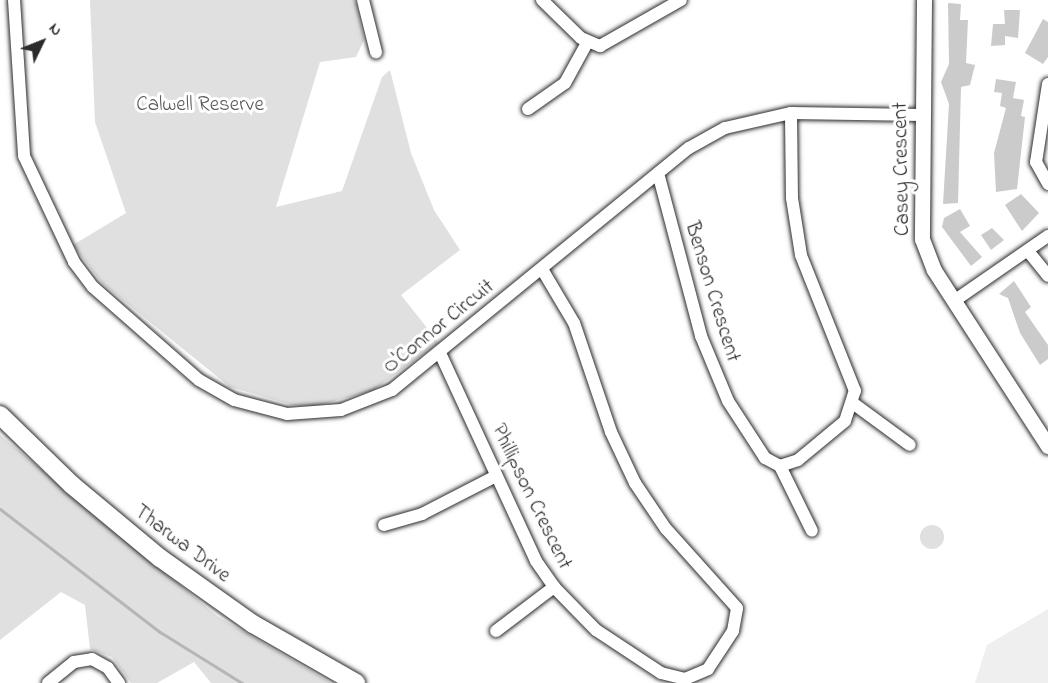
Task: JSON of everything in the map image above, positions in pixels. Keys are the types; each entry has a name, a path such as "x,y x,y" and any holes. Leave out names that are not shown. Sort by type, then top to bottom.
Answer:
{"main road":[{"name":"Tharwa Drive","path":"0,415 72,486 160,558 253,624 356,683"}],"street":[{"name":"O'Connor Circuit","path":"14,0 20,131 36,191 86,279 199,380 260,409 314,414 384,394 440,353 658,173 725,128 791,113 922,115"},
{"path":"363,0 376,52"},
{"path":"542,0 587,43 613,43 681,0"},
{"name":"Casey Crescent","path":"924,0 922,239 934,270 1048,446"},
{"path":"528,109 565,83 587,43"},
{"path":"1048,84 1036,162 1048,184"},
{"path":"791,113 792,198 801,255 819,311 853,378 854,404 845,421 808,454 780,466 812,531"},
{"name":"Benson Crescent","path":"658,173 713,369 755,449 780,466"},
{"path":"954,301 1048,236"},
{"path":"1028,251 1048,276"},
{"name":"Phillipson Crescent","path":"440,353 496,476 554,587 596,630 673,678 691,678 708,669 737,622 732,600 666,529 635,483 611,432 574,323 542,269"},
{"path":"854,404 910,445"},
{"path":"384,525 422,514 496,476"},
{"path":"496,631 554,587"},
{"path":"48,683 74,663 92,659 108,668 119,683"}],"shaded area":[{"path":"1048,609 1048,683 975,683 987,645"}],"green space":[{"name":"Calwell Reserve","path":"90,0 355,0 364,40 356,57 320,62 276,207 342,191 382,77 390,70 411,153 434,210 460,250 401,295 439,343 372,391 315,406 292,405 230,387 102,283 73,245 126,213 95,122"},
{"path":"0,435 217,616 331,683 211,683 194,662 157,683 131,683 112,657 90,649 85,605 61,592 0,640"},
{"path":"932,525 940,529 944,537 940,545 932,549 924,545 920,537 924,529"}],"building":[{"path":"948,3 961,4 960,20 968,20 966,63 975,65 970,85 961,87 958,203 943,204 949,104 941,82 949,64"},
{"path":"1004,10 1020,10 1018,38 1005,36 1005,45 991,46 993,24 1005,24"},
{"path":"1043,19 1048,22 1048,57 1043,64 1025,53"},
{"path":"996,79 1016,82 1013,98 1024,100 1021,116 1025,117 1017,189 996,192 994,153 1006,108 1000,106 1002,93 994,92"},
{"path":"1021,194 1039,213 1022,231 1005,205"},
{"path":"960,209 970,226 960,232 982,257 971,266 942,227 944,218"},
{"path":"992,228 1004,240 991,250 981,235"},
{"path":"1014,281 1031,307 1025,312 1048,345 1048,359 1040,365 1020,333 1008,298 999,294"}],"waterway":[{"path":"0,509 160,632 242,683"}]}
